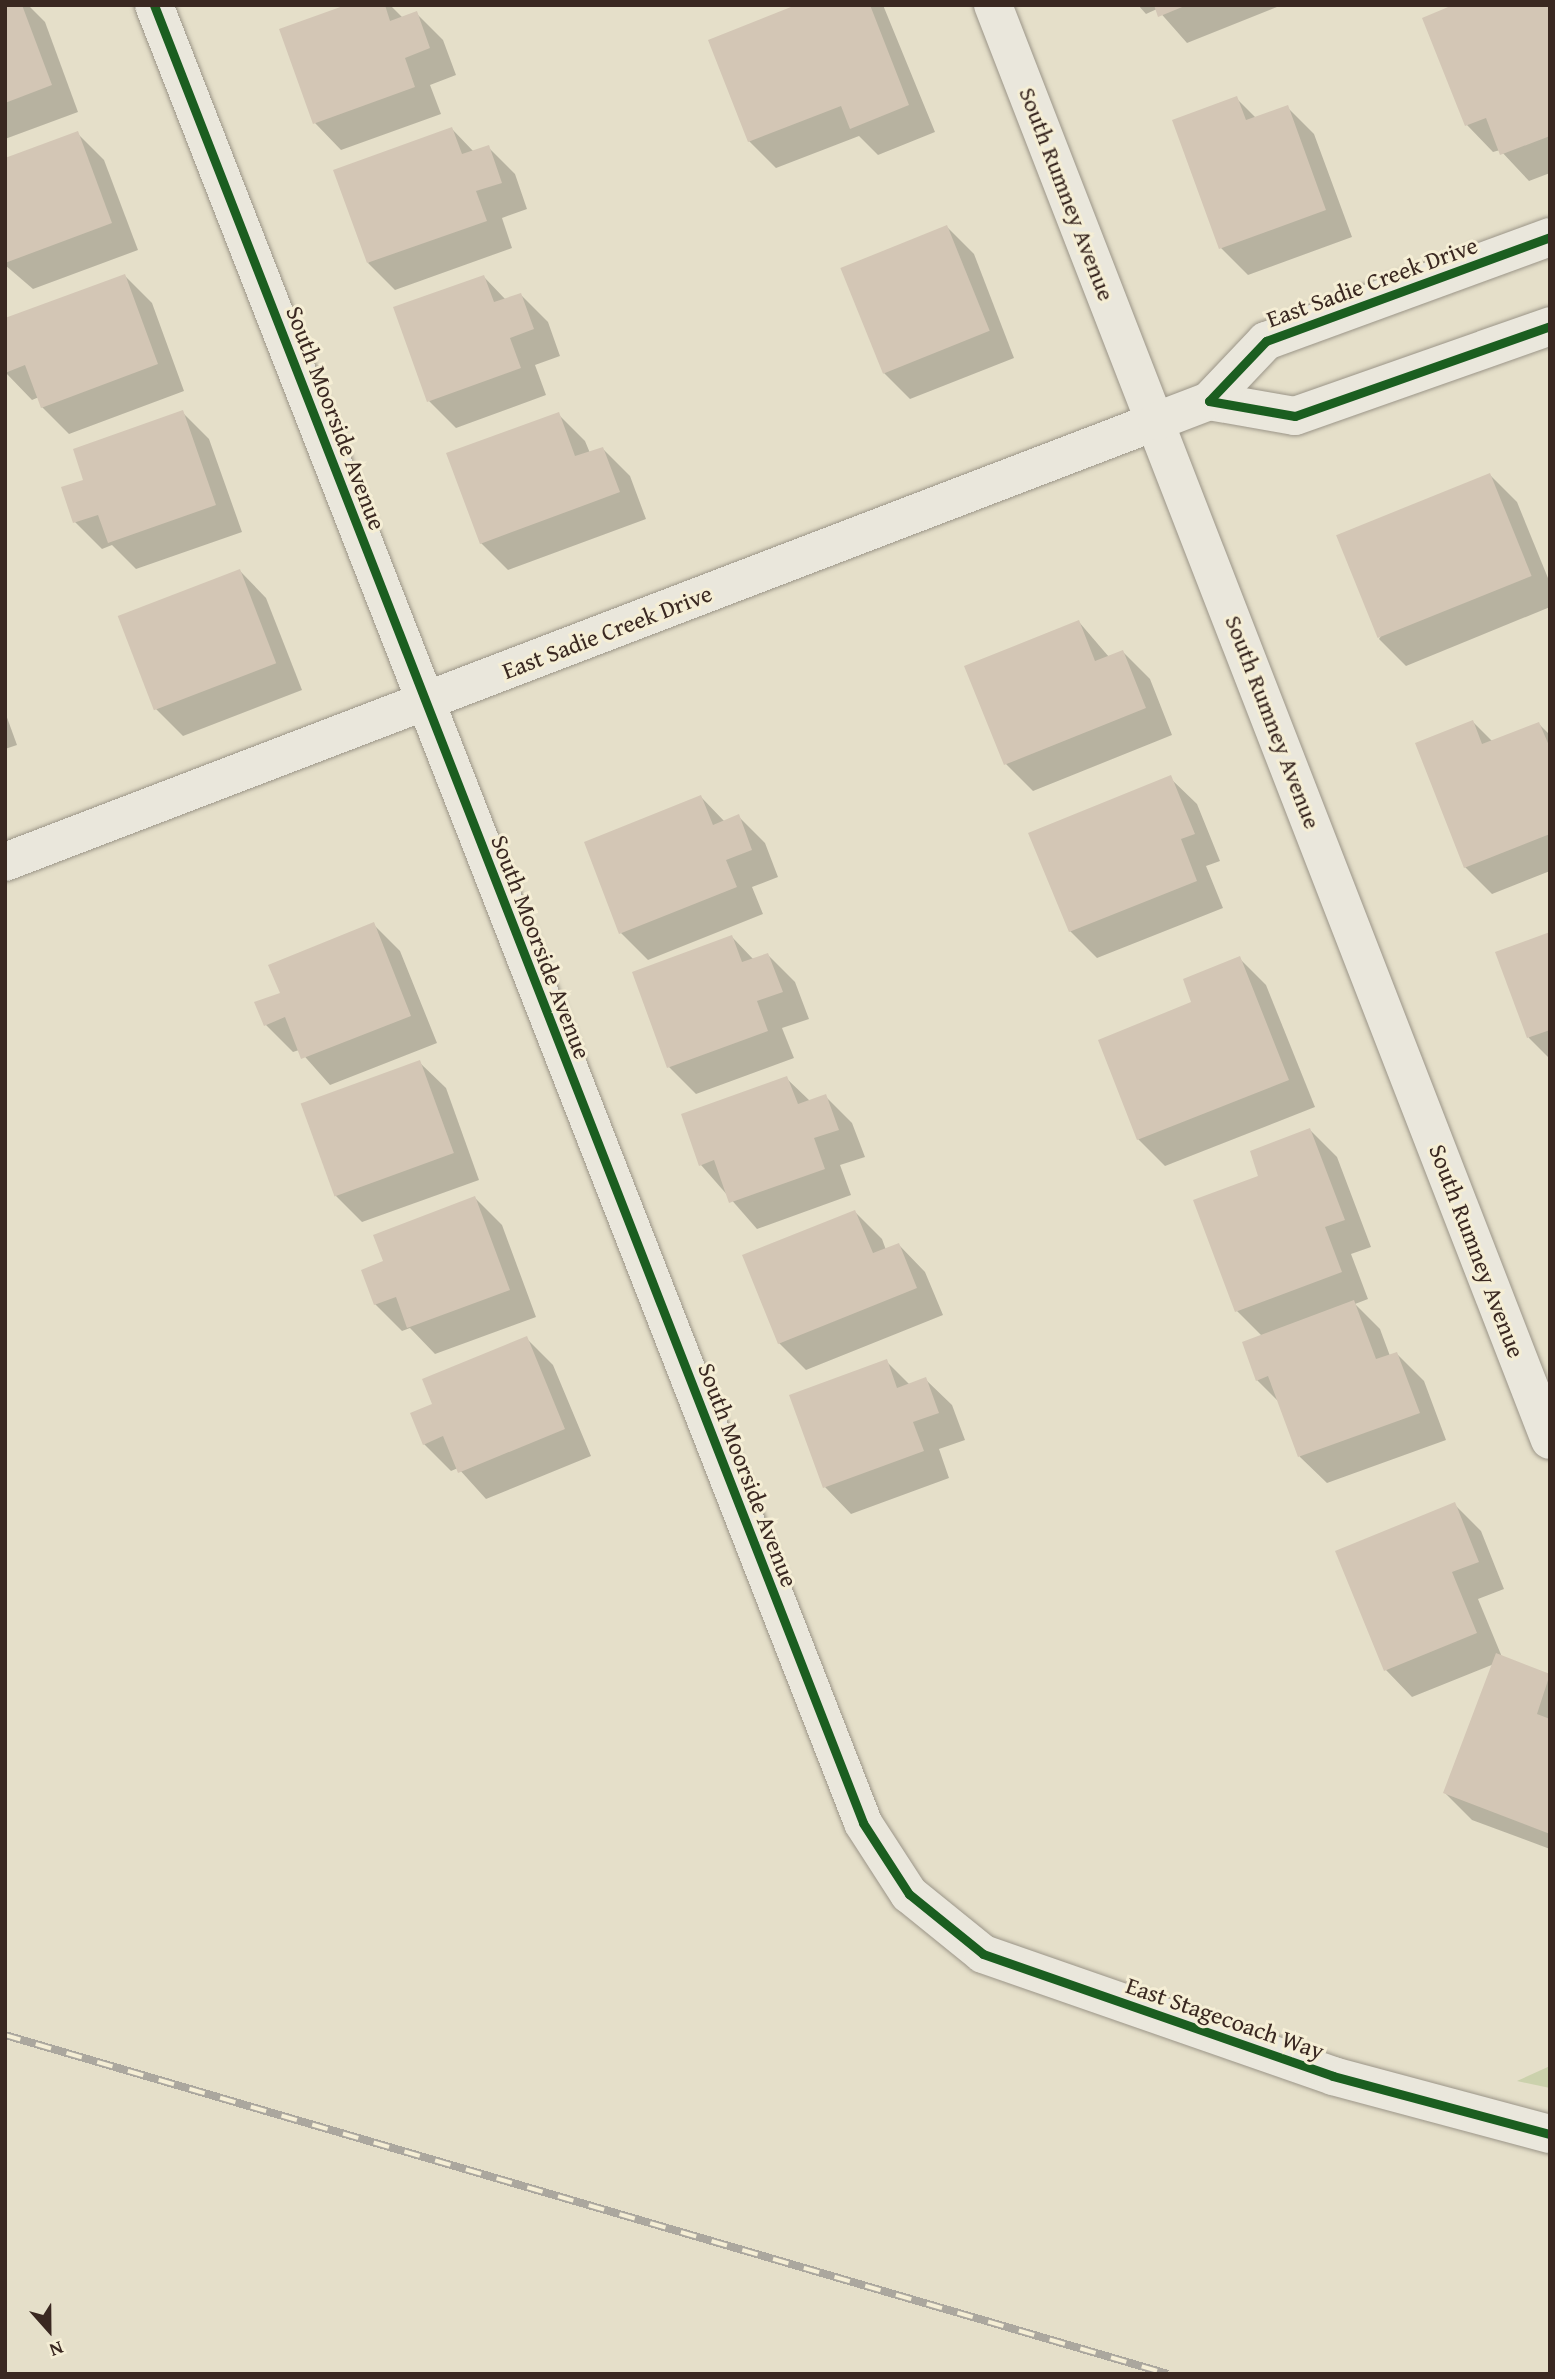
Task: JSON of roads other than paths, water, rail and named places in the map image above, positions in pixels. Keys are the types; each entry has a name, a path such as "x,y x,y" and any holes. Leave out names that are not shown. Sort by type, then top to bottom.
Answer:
{"street":[{"name":"South Moorside Avenue","path":"154,5 863,1823 909,1894"},
{"name":"South Rumney Avenue","path":"993,5 1550,1440"},
{"name":"East Sadie Creek Drive","path":"5,863 1209,401 1265,341 1550,237"},
{"path":"1209,401 1295,416 1550,326"},
{"name":"East Stagecoach Way","path":"909,1894 983,1954 1332,2076 1550,2134"}],"railway":[{"path":"5,2035 1168,2374"}]}
